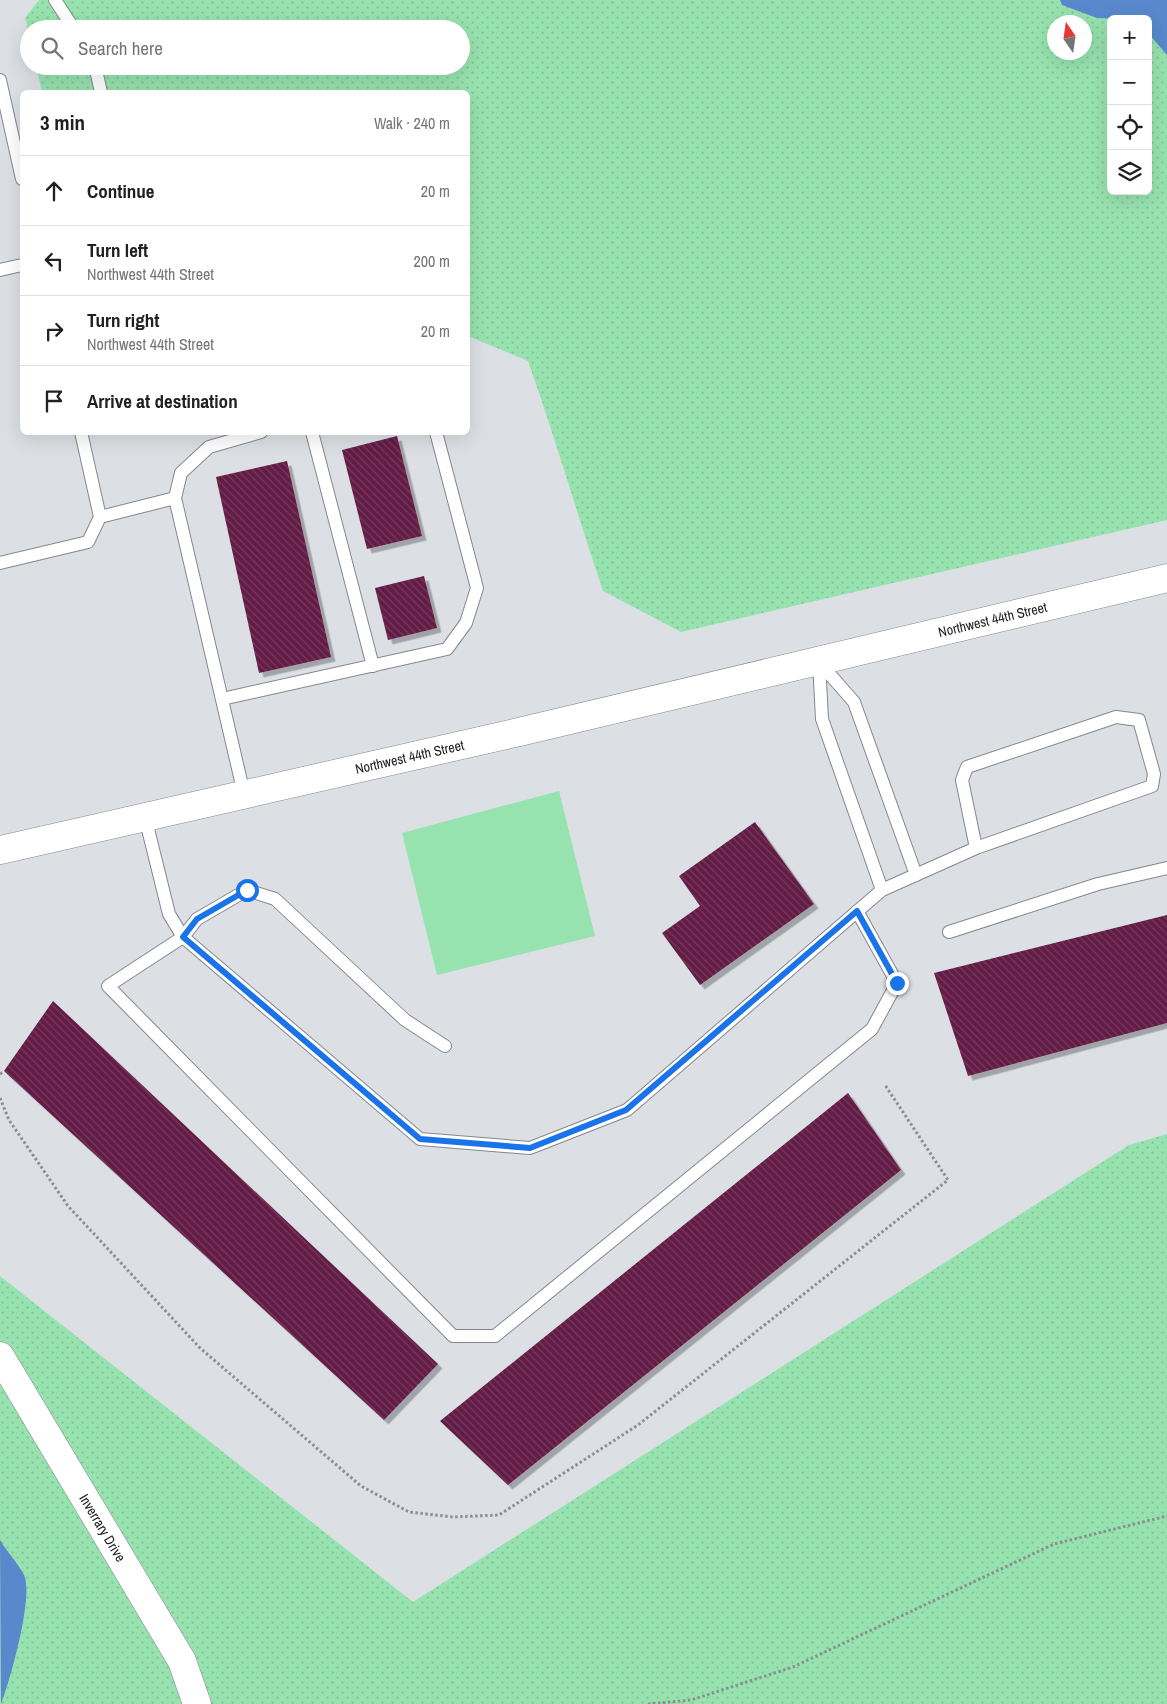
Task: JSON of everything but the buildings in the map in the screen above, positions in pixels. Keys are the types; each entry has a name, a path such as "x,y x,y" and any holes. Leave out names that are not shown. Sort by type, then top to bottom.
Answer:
{"street":[{"name":"Northwest 44th Street","path":"0,850 819,662 1167,578"},
{"name":"Inverrary Drive","path":"0,1356 182,1661 197,1704"}],"lane":[{"path":"54,0 68,20"},
{"path":"99,75 101,90"},
{"path":"0,80 20,170"},
{"path":"0,270 20,265"},
{"path":"0,562 88,542 100,517 82,435"},
{"path":"244,794 175,498 182,473 209,446 250,435"},
{"path":"313,435 372,666"},
{"path":"222,699 447,649 466,623 476,588 437,435"},
{"path":"100,517 175,498"},
{"path":"819,662 854,702 916,874"},
{"path":"819,662 822,719 882,890"},
{"path":"145,817 169,914 183,937 420,1139 530,1148 626,1110 882,890 976,848 1152,786 1154,774 1139,720 1116,717 967,767 962,780 976,848"},
{"path":"949,932 1098,884 1167,868"},
{"path":"445,1046 404,1020 275,898 247,890 197,919 183,937 108,986 453,1336 495,1336 872,1029 897,983 857,911"}],"path":[{"path":"0,1074 4,1071"},
{"path":"648,1704 690,1700 793,1667 1054,1544 1167,1516"}],"green space":[{"path":"39,0 1167,0 1167,520 681,632 603,591 528,361 470,337 470,90 42,90 38,75 470,75 470,20 26,20 25,18"},
{"path":"559,791 595,936 437,975 402,833"},
{"path":"1167,1134 1167,1704 0,1704 0,1276 413,1602 1129,1145"}],"water":[{"path":"1060,0 1167,0 1167,55 1152,38 1152,15 1107,15 1107,18 1097,18 1062,5"},
{"path":"0,1540 22,1571 26,1586 26,1601 20,1639 1,1704"}],"route":[{"path":"247,890 197,919 183,937 420,1139 530,1148 626,1110 857,911 897,983"}]}
